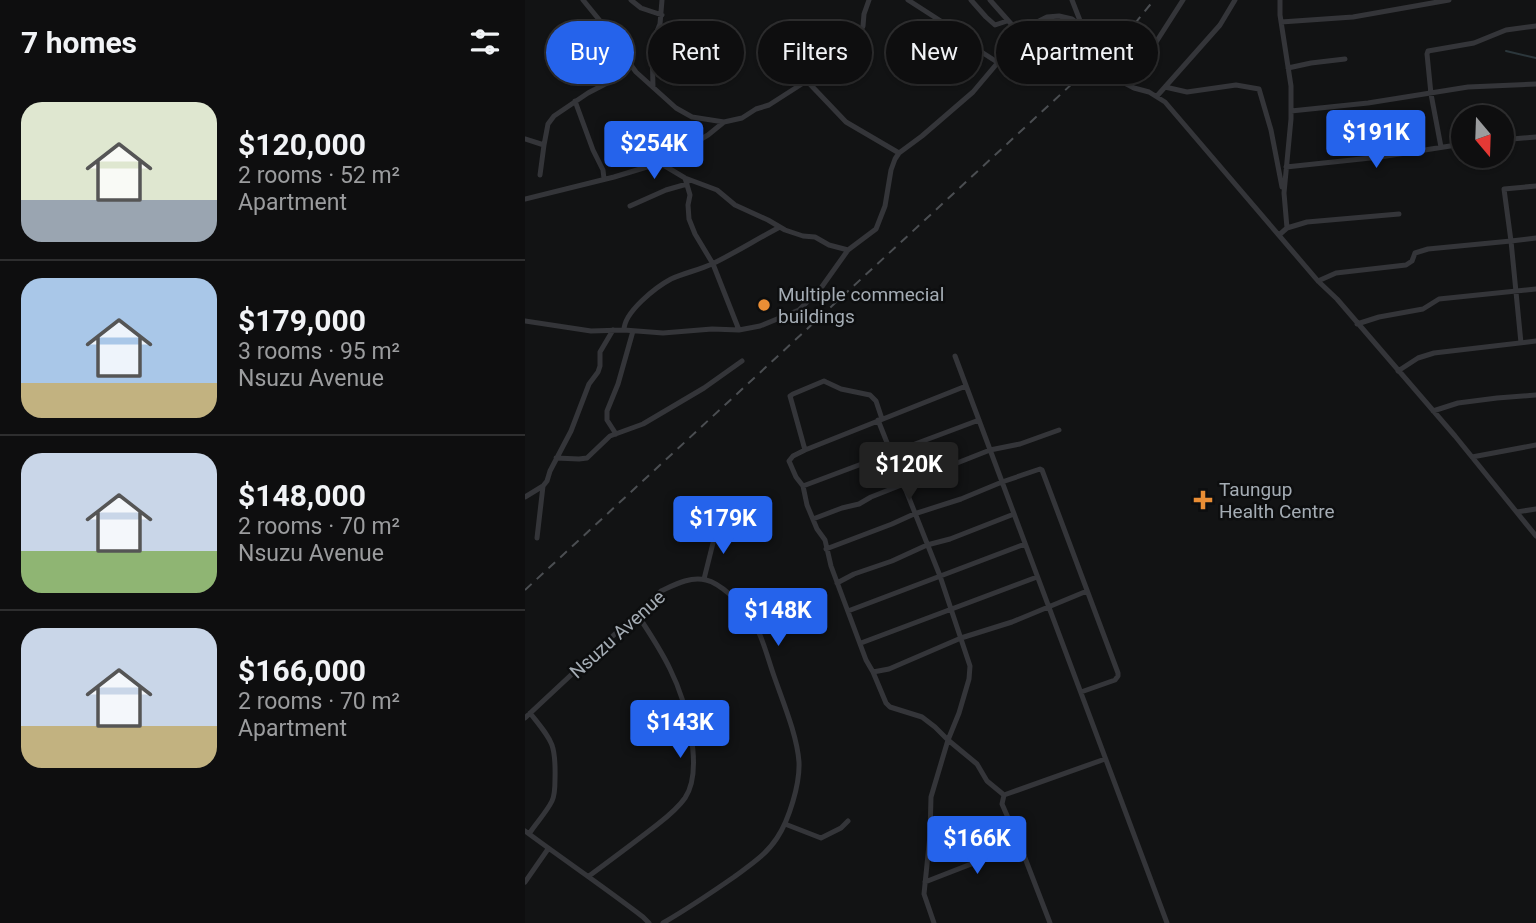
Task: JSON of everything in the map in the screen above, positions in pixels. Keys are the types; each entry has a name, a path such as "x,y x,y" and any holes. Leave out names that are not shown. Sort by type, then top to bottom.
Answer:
{"street":[{"path":"583,0 600,21"},
{"path":"631,0 641,8 662,15"},
{"path":"653,87 652,44 660,24 662,0"},
{"path":"863,21 869,0"},
{"path":"908,0 996,61"},
{"path":"971,0 996,25"},
{"path":"990,0 1007,21"},
{"path":"1072,0 1080,21"},
{"path":"1158,39 1183,0"},
{"path":"1157,96 1220,24 1235,0"},
{"path":"1280,0 1291,86 1284,193"},
{"path":"1282,22 1353,17 1449,0"},
{"path":"1039,21 1059,16 1075,21"},
{"path":"1441,147 1431,94 1427,54 1430,50 1460,47 1506,30 1536,26"},
{"path":"1288,68 1345,59"},
{"path":"525,321 591,331 663,333 739,330 759,326 799,310 821,288 848,250 871,234 880,222 891,170 899,153 972,92 996,63"},
{"path":"634,69 686,114 724,122 742,118 769,105 800,84"},
{"path":"540,175 550,122 575,101 606,84"},
{"path":"810,84 846,122 899,153"},
{"path":"1127,84 1165,102 1433,411 1536,536"},
{"path":"1291,111 1468,87 1536,84"},
{"path":"1165,87 1187,92 1236,85 1259,89 1284,193 1287,228"},
{"path":"575,101 603,170 604,179"},
{"path":"525,199 660,163 708,135 724,122"},
{"path":"1514,139 1536,137"},
{"path":"525,139 544,145"},
{"path":"1286,167 1380,157 1451,146"},
{"path":"660,163 686,181 717,190 735,205 780,227 848,250"},
{"path":"630,206 686,181"},
{"path":"686,181 690,195 689,219 713,264 739,330"},
{"path":"1521,342 1504,189 1536,186"},
{"path":"1279,235 1287,228 1307,222 1399,214"},
{"path":"624,330 625,322 637,306 658,287 669,280 713,264 780,227"},
{"path":"1318,281 1336,274 1406,265 1412,261 1415,253 1428,248 1536,238"},
{"path":"1357,324 1423,309 1439,299 1536,289"},
{"path":"537,538 543,486 567,440 589,384 598,372 600,352 613,330"},
{"path":"616,434 607,419 607,411 618,384 633,331"},
{"path":"1398,371 1418,358 1434,353 1536,341"},
{"path":"955,356 1167,923"},
{"path":"556,458 587,458 605,440 643,424 743,361"},
{"path":"805,450 790,396 824,381 841,389 870,395 876,401 890,452 940,576 961,638 970,671 931,797 924,894 934,923"},
{"path":"966,386 805,450 789,461 803,486 807,505 825,540 837,583 866,660 887,704 922,717 935,727 977,764 987,781 1004,795"},
{"path":"1433,411 1458,403 1536,395"},
{"path":"803,486 979,421"},
{"path":"813,519 859,504 990,450 1009,447 1059,430"},
{"path":"1472,457 1536,445"},
{"path":"826,549 1037,469 1042,470 1118,677 1081,692"},
{"path":"525,497 543,486"},
{"path":"1517,512 1536,509"},
{"path":"837,583 927,545 1014,514"},
{"path":"663,923 761,858 778,838 796,789 799,762 791,727 751,617 716,583 704,579 717,527"},
{"path":"848,611 1025,544"},
{"path":"860,643 1037,577"},
{"name":"Nsuzu Avenue","path":"528,716 661,591 681,582 704,579"},
{"path":"873,672 889,669 961,638 1012,622 1087,592"},
{"path":"589,876 670,814 685,799 691,785 693,745 684,707 672,672 637,614"},
{"path":"528,716 553,744 555,776 553,800 527,832 649,923"},
{"path":"1004,795 1105,759"},
{"path":"1004,795 1002,804 1050,923"},
{"path":"785,824 821,838 841,828 848,821"},
{"path":"925,882 1020,845"},
{"path":"525,882 548,849"}],"waterway":[{"path":"1506,51 1536,58"}],"railway":[{"path":"525,590 1128,32 1154,0"}],"place":[{"name":"Multiple commecial buildings","path":"764,305"},
{"name":"Taungup Health Centre","path":"1203,500"}]}
